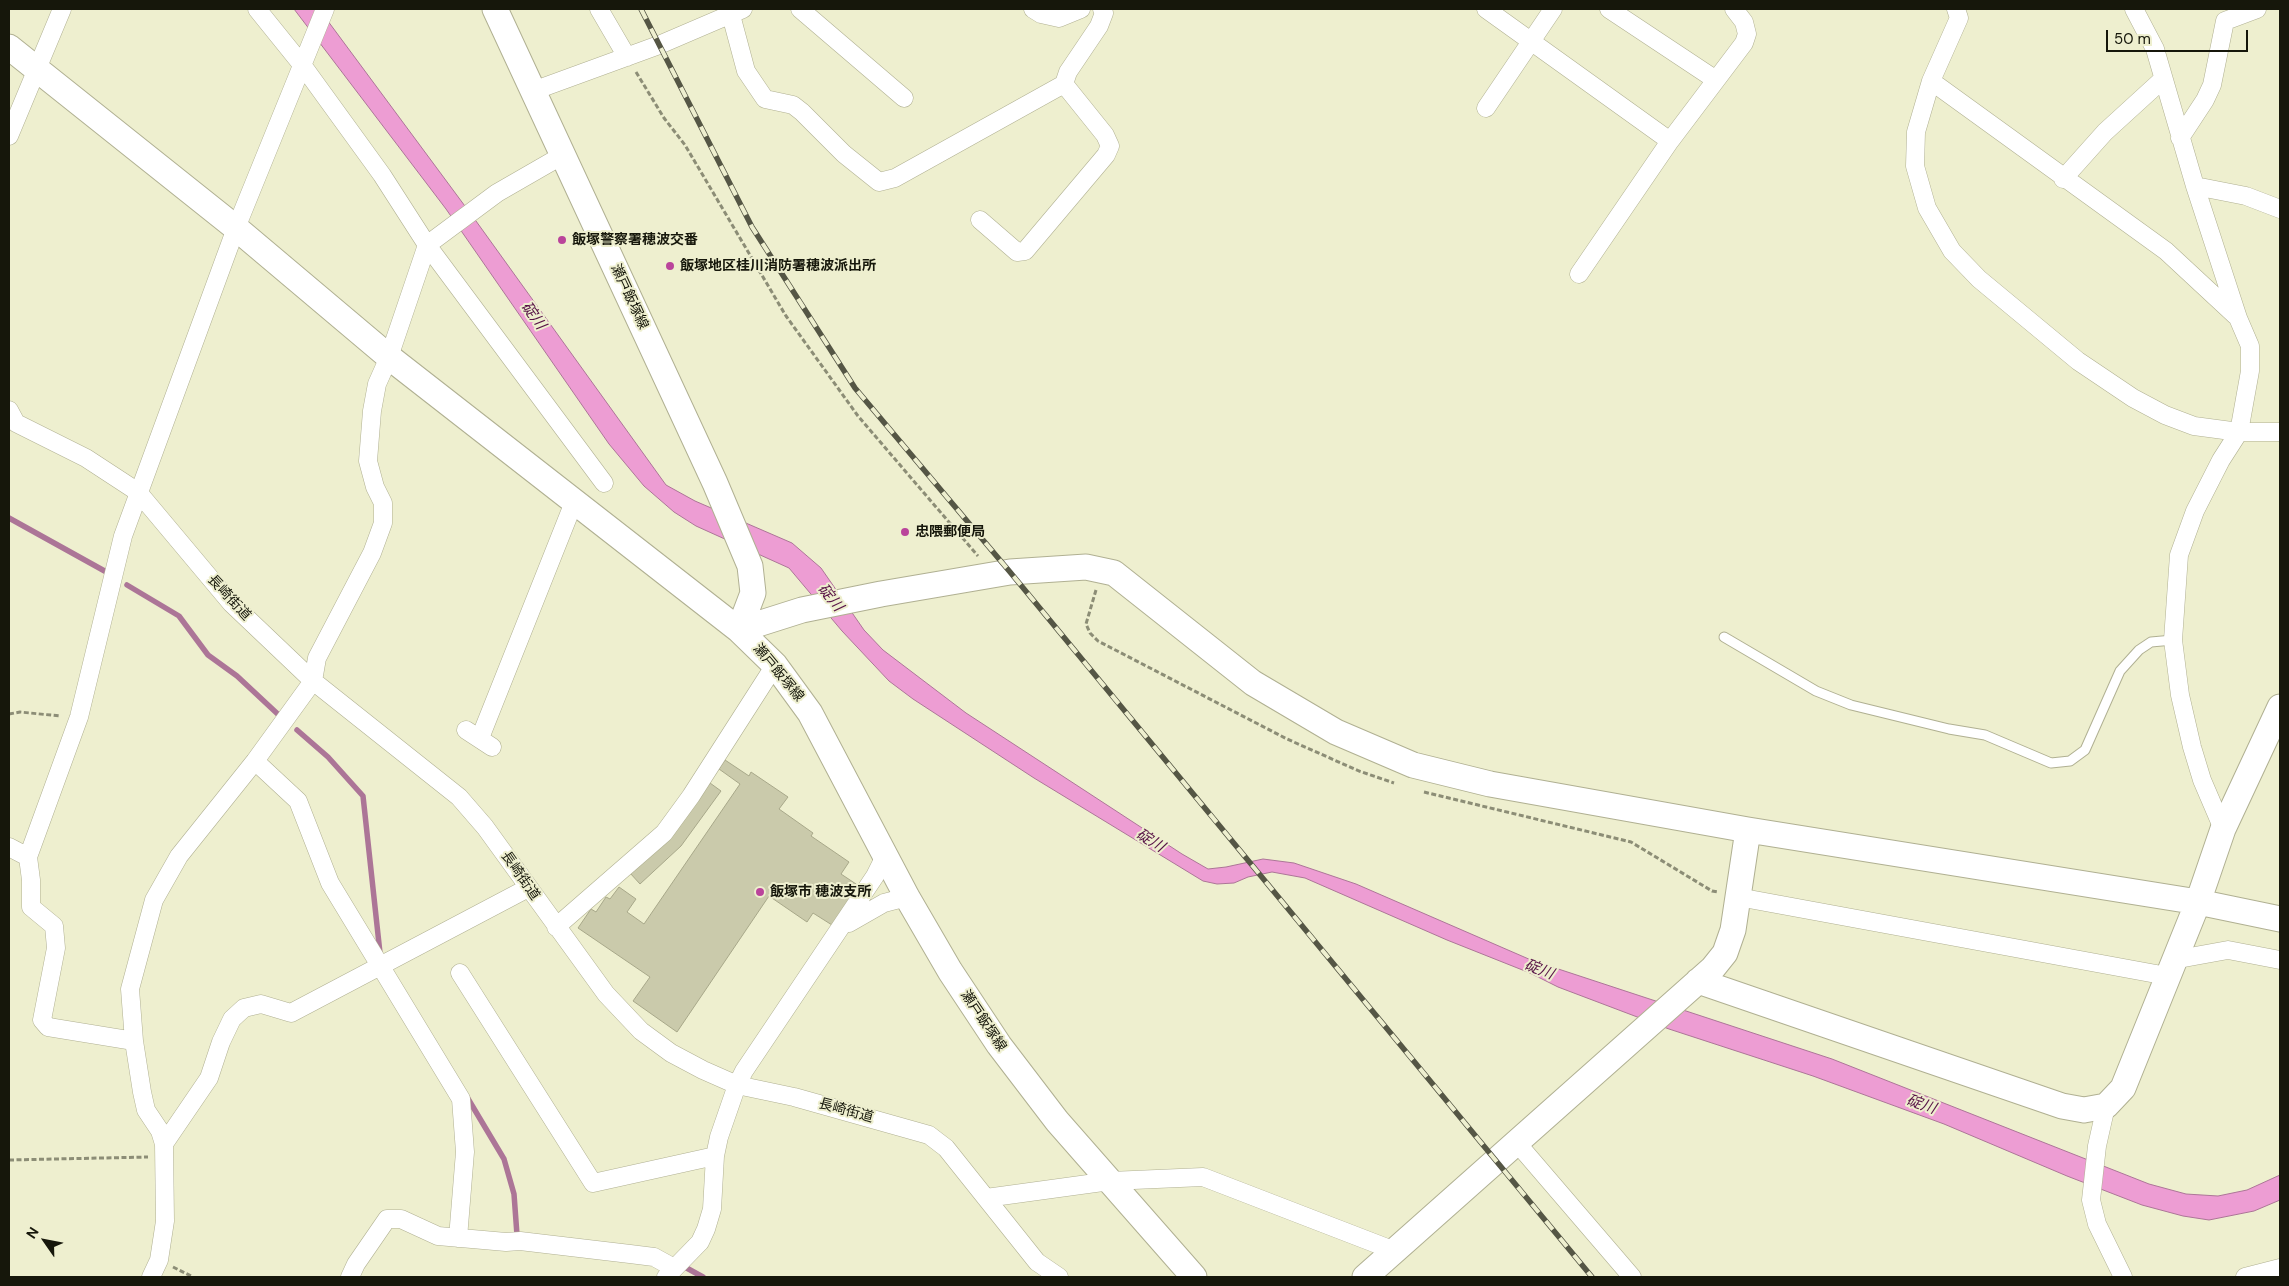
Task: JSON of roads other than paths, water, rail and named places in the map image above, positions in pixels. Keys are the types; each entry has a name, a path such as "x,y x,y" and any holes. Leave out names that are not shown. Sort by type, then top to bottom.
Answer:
{"street":[{"path":"9,136 62,9"},
{"path":"257,9 305,62 430,243 604,483"},
{"path":"134,1041 48,1027 42,1020 56,948 54,926 31,907 31,880 28,857 79,717 123,536 138,492 236,228 325,9"},
{"name":"瀬戸飯塚線","path":"495,9 715,483 750,566 753,593 739,630 774,665 810,713 906,897 950,971 999,1045 1057,1121 1194,1277"},
{"path":"599,9 627,57"},
{"path":"800,9 904,98"},
{"path":"1034,9 1041,14 1059,18 1081,9"},
{"path":"533,91 627,57 737,12 746,71 765,99 793,105 844,154 879,182 894,178 1064,84 1068,72 1099,26 1104,13 1102,9"},
{"path":"1486,9 1670,141"},
{"path":"1486,108 1530,40 1553,9"},
{"path":"1609,9 1716,80"},
{"path":"1579,274 1670,141 1744,42 1747,34 1744,22 1734,9"},
{"path":"1956,9 1959,18 1931,81 1916,132 1915,166 1926,208 1952,251 1979,279 2078,361 2133,398 2165,416 2194,426 2239,432 2280,432"},
{"path":"2134,9 2155,49 2162,80 2195,186 2238,318 2250,346 2250,371 2239,432 2221,460 2195,511 2179,554 2173,640 2180,695 2192,747 2202,780 2223,829"},
{"path":"2180,138 2205,100 2212,85 2225,21 2258,9"},
{"path":"9,47 236,228 389,357 739,630 802,610 881,594 993,574 1086,566 1114,573 1252,683 1336,732 1413,765 1490,784 1748,830 2198,902 2280,919"},
{"path":"2063,179 2105,132 2162,80"},
{"path":"1931,81 2063,179 2166,252 2238,318"},
{"path":"980,220 1017,252 1026,251 1106,155 1110,146 1105,135 1064,84"},
{"path":"152,1277 159,1260 165,1221 163,1150 160,1131 146,1110 134,1041 130,989 154,900 179,856 255,762 313,681 317,658 372,553 383,523 383,503 375,487 368,460 372,411 377,384 389,357 430,243 497,193 563,155"},
{"path":"2195,186 2246,196 2280,209"},
{"name":"長崎街道","path":"11,417 86,458 138,492 231,603 313,681 460,796 485,827 606,994 641,1031 671,1053 737,1085 794,1097 929,1135 946,1148 1037,1262 1059,1277"},
{"path":"479,738 574,502"},
{"path":"556,927 664,833 691,796 774,665"},
{"path":"2123,1277 2097,1224 2091,1200 2097,1146 2106,1106 2123,1088 2198,902 2223,829 2280,707"},
{"path":"255,762 298,801 330,883 461,1099 465,1152 458,1238"},
{"path":"1365,1277 1713,968 1725,953 1733,930 1748,830"},
{"path":"9,847 28,857"},
{"path":"350,1277 356,1264 387,1219 401,1219 438,1236 506,1242 520,1241 654,1258 670,1273 700,1242 706,1228 712,1210 715,1156 719,1137 737,1085 744,1071 876,876 882,862 882,850"},
{"path":"163,1150 209,1078 232,1019 244,1008 261,1004 291,1013 528,888"},
{"path":"842,928 861,914 884,903 906,897"},
{"path":"1738,897 2170,968 2228,950 2280,960"},
{"path":"460,973 593,1183 715,1156"},
{"path":"1698,981 2062,1106 2084,1110 2106,1106"},
{"path":"1517,1143 1632,1277"},
{"path":"986,1198 1110,1181 1203,1177 1395,1251"},
{"path":"2245,1277 2280,1268"}],"lane":[{"path":"1724,637 1816,691 1851,706 1986,736 2051,763 2070,761 2085,750 2120,672 2139,650 2151,642 2173,640"}],"water":[{"name":"碇川","path":"294,9 319,9 476,221 666,485 695,501 792,543 821,568 864,630 883,650 966,713 1182,854 1208,869 1263,859 1294,863 1356,884 1531,960 1832,1059 2149,1184 2186,1194 2218,1196 2247,1190 2280,1175 2280,1200 2254,1211 2209,1220 2183,1216 2142,1205 2067,1176 1944,1124 1813,1076 1669,1029 1558,987 1530,973 1447,940 1305,878 1272,872 1248,877 1234,883 1217,884 1203,881 1034,778 913,699 889,681 842,631 789,568 696,526 674,512 644,486 609,444 446,209"}],"waterway":[{"path":"9,518 110,574"},
{"path":"127,585 179,616 208,655 237,676 282,718"},
{"path":"297,730 328,757 363,796 380,953"},
{"path":"467,1097 504,1159 514,1194 517,1235 520,1235"},
{"path":"683,1266 703,1277"}],"railway":[{"path":"641,9 752,227 855,388 1010,572 1592,1277"}],"place":[{"name":"飯塚警察署穂波交番","path":"562,240"},
{"name":"飯塚地区桂川消防署穂波派出所","path":"670,266"},
{"name":"忠隈郵便局","path":"905,532"},
{"name":"飯塚市 穂波支所","path":"760,892"}]}
